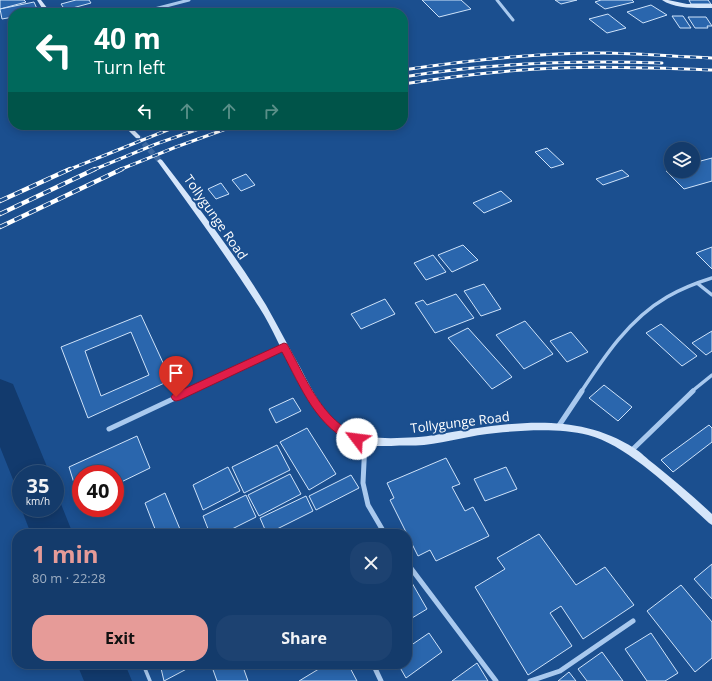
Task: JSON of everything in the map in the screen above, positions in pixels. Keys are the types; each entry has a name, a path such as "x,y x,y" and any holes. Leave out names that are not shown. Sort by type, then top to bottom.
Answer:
{"street":[{"path":"158,8 189,0"},
{"path":"497,0 513,20"},
{"path":"664,0 675,5 688,7 712,6"},
{"path":"131,130 138,137"},
{"name":"Tollygunge Road","path":"160,161 215,235 263,307 314,402 328,420 349,436 365,442 423,441 495,429 545,426 588,431 607,438 631,451 677,488 712,520"},
{"path":"558,428 609,352 626,332 661,301 697,283 712,278"},
{"path":"697,283 712,295"},
{"path":"109,429 284,347"},
{"path":"631,451 682,400 711,376"},
{"path":"365,442 363,483 368,505 382,529"},
{"path":"412,570 496,681"},
{"path":"530,681 560,671 633,621"},
{"path":"375,669 381,681"}],"lane":[{"path":"145,669 150,681"}],"building":[{"path":"0,0 24,0 26,2 0,9"},
{"path":"76,0 89,0 91,3 72,8 64,8 61,4"},
{"path":"422,0 461,0 471,9 439,17"},
{"path":"555,0 577,0 561,4"},
{"path":"601,0 632,0 634,2 605,9 595,2"},
{"path":"689,0 708,0 711,4 691,4"},
{"path":"34,2 37,8 8,8 8,18 2,19 0,9"},
{"path":"651,5 667,15 643,23 627,12"},
{"path":"608,14 626,28 607,33 589,19"},
{"path":"672,16 683,16 691,28 680,28"},
{"path":"688,17 706,17 712,26 707,26 708,28 695,28"},
{"path":"547,148 564,164 551,168 535,152"},
{"path":"712,158 712,181 684,189 673,178 700,178 700,161"},
{"path":"622,170 629,176 603,185 596,179"},
{"path":"246,174 255,185 241,191 232,180"},
{"path":"221,183 229,194 216,199 208,189"},
{"path":"501,191 512,201 484,213 473,203"},
{"path":"463,245 478,260 452,272 438,255"},
{"path":"712,247 712,269 696,253"},
{"path":"433,255 446,272 426,280 414,263"},
{"path":"484,284 501,309 481,316 464,291"},
{"path":"456,294 474,318 435,333 415,303 423,300 427,305"},
{"path":"385,299 395,314 361,329 351,314"},
{"path":"141,315 171,380 88,418 61,347","holes":["131,332 149,375 101,396 85,351"]},
{"path":"525,321 553,354 524,369 496,335"},
{"path":"661,324 697,356 682,366 646,333"},
{"path":"468,328 512,377 492,389 448,338"},
{"path":"712,331 712,351 706,355 692,343"},
{"path":"571,332 588,352 567,362 550,341"},
{"path":"604,385 632,407 618,421 589,398"},
{"path":"293,398 301,411 276,423 269,409"},
{"path":"709,425 712,428 712,442 673,472 661,460"},
{"path":"307,428 336,474 309,490 280,442"},
{"path":"137,436 150,468 124,481 124,465 73,465"},
{"path":"277,445 290,470 244,493 232,467"},
{"path":"446,458 460,484 452,487 465,511 473,507 489,536 436,561 430,550 418,556 412,544 412,529 404,529 390,500 394,498 387,483"},
{"path":"72,466 72,477 69,467"},
{"path":"228,467 240,491 203,510 193,485"},
{"path":"506,467 517,489 485,501 474,479"},
{"path":"290,474 301,494 259,516 248,495"},
{"path":"351,475 359,488 316,510 309,496"},
{"path":"165,493 180,529 155,529 145,503"},
{"path":"246,495 256,517 232,529 208,529 203,516"},
{"path":"306,496 313,511 277,529 265,529 260,518"},
{"path":"539,534 576,585 605,567 634,605 583,639 561,606 550,613 572,646 528,675 475,587 505,569 497,558"},
{"path":"712,564 712,599 694,579"},
{"path":"412,583 427,609 412,618"},
{"path":"681,585 712,622 712,658 695,672 647,611"},
{"path":"429,633 442,652 406,678 401,669 412,669 412,645"},
{"path":"651,633 678,673 665,681 647,681 625,649"},
{"path":"602,652 623,681 587,681 578,669"},
{"path":"477,663 488,681 452,681"},
{"path":"161,669 187,669 164,681"},
{"path":"213,669 244,669 248,681 217,681"},
{"path":"319,669 351,669 357,681 299,681"},
{"path":"569,672 576,681 558,681"}],"waterway":[{"path":"0,395 27,465"},
{"path":"45,517 50,529"},
{"path":"103,669 108,681"}],"tunnel":[{"path":"138,137 160,161"}],"railway":[{"path":"408,69 478,60 578,53 617,53 712,58"},
{"path":"408,76 468,68 564,62 662,63"},
{"path":"408,83 441,78 518,70 576,67 712,70"},
{"path":"68,170 168,130"},
{"path":"93,170 156,144 196,130"},
{"path":"119,170 223,130"},
{"path":"0,201 70,169"},
{"path":"0,214 95,169"},
{"path":"0,227 122,169"}],"route":[{"path":"176,397 284,347 314,402 328,420 349,436 357,439"}]}
